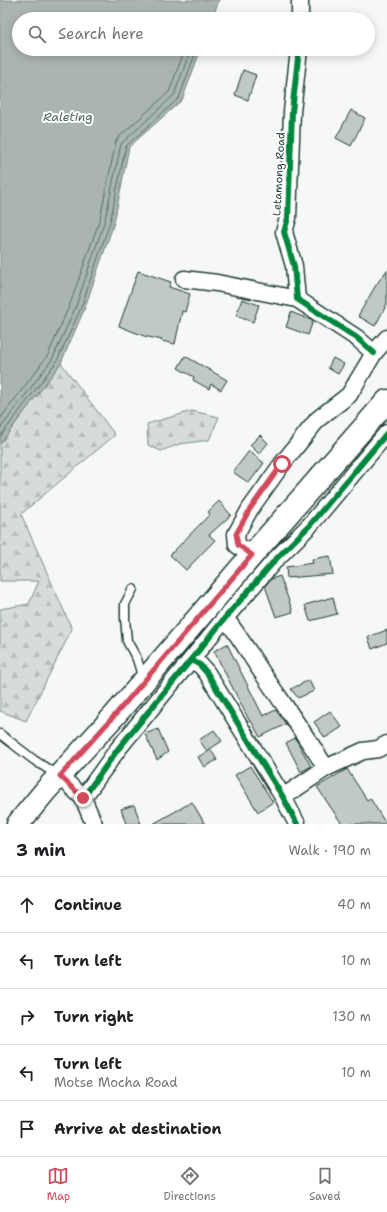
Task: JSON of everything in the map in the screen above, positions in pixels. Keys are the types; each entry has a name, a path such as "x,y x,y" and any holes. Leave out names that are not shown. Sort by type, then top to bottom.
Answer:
{"main road":[{"path":"18,824 144,682 252,555 387,401"}],"street":[{"path":"300,0 300,12"},
{"name":"Letamong Road","path":"297,299 294,266 284,232 288,218 292,112 298,56"},
{"path":"184,279 217,283 297,299 357,338 374,353"},
{"path":"252,555 238,545 236,534 250,509 282,464 318,419 349,395 374,353 387,338"},
{"path":"83,798 118,749 225,618 276,559 310,525 387,433"},
{"path":"225,618 235,629 263,674 299,725 326,768"},
{"path":"191,660 200,664 207,673 283,797 297,824"},
{"path":"283,797 326,768 363,751 378,748 387,744"},
{"path":"60,776 83,798 94,824"}],"lane":[{"path":"133,589 125,604 126,626 128,641 137,659 144,682"},
{"path":"0,734 34,760 60,776"}],"green space":[{"path":"61,363 115,435 21,514 72,629 26,721 0,711 0,609 29,604 39,581 0,581 0,444"},
{"path":"192,411 219,417 209,440 180,444 161,451 148,445 147,424"}],"water":[{"name":"Raleting","path":"0,0 219,0 215,12 12,12 12,56 198,56 182,100 129,147 114,223 84,310 61,363 0,444"}],"building":[{"path":"243,70 256,75 248,100 235,95"},
{"path":"351,110 365,118 351,146 336,138"},
{"path":"387,270 387,304 375,326 358,316 376,285"},
{"path":"138,271 171,282 169,287 190,294 185,312 182,311 175,344 144,336 119,326"},
{"path":"242,299 259,305 253,322 236,316"},
{"path":"291,312 313,321 308,335 286,327"},
{"path":"185,356 227,380 221,390 211,384 209,389 193,380 194,377 178,368"},
{"path":"333,358 344,364 338,374 328,368"},
{"path":"260,435 268,443 259,454 250,445"},
{"path":"249,451 264,463 249,483 233,472"},
{"path":"219,501 231,515 209,535 215,540 186,570 170,555 210,514 208,512"},
{"path":"330,556 333,574 287,578 286,567 313,563 312,559"},
{"path":"280,576 293,612 276,617 265,586 271,579"},
{"path":"333,597 337,614 310,621 305,605"},
{"path":"387,630 387,643 372,649 368,637"},
{"path":"227,644 263,716 276,710 286,724 260,737 251,721 250,722 214,651"},
{"path":"309,680 314,691 298,698 291,689"},
{"path":"330,711 342,727 325,738 314,722"},
{"path":"158,729 168,752 157,760 145,734"},
{"path":"214,730 222,741 207,751 199,740"},
{"path":"295,738 311,766 301,772 286,743"},
{"path":"211,750 217,760 204,767 198,757"},
{"path":"250,766 273,802 258,812 235,775"},
{"path":"347,769 367,800 370,798 386,824 342,824 317,787"},
{"path":"192,802 205,824 153,824"},
{"path":"134,805 141,824 126,824 121,809"}],"cycle path":[{"path":"298,56 292,112 288,218 284,232 294,266 297,299 357,338 374,353"},
{"path":"83,798 118,749 225,618 276,559 310,525 387,433"},
{"path":"191,660 200,665 207,673 283,797 297,824"}],"route":[{"path":"83,798 60,776 115,715 252,555 238,545 236,534 250,509 282,464"}]}
